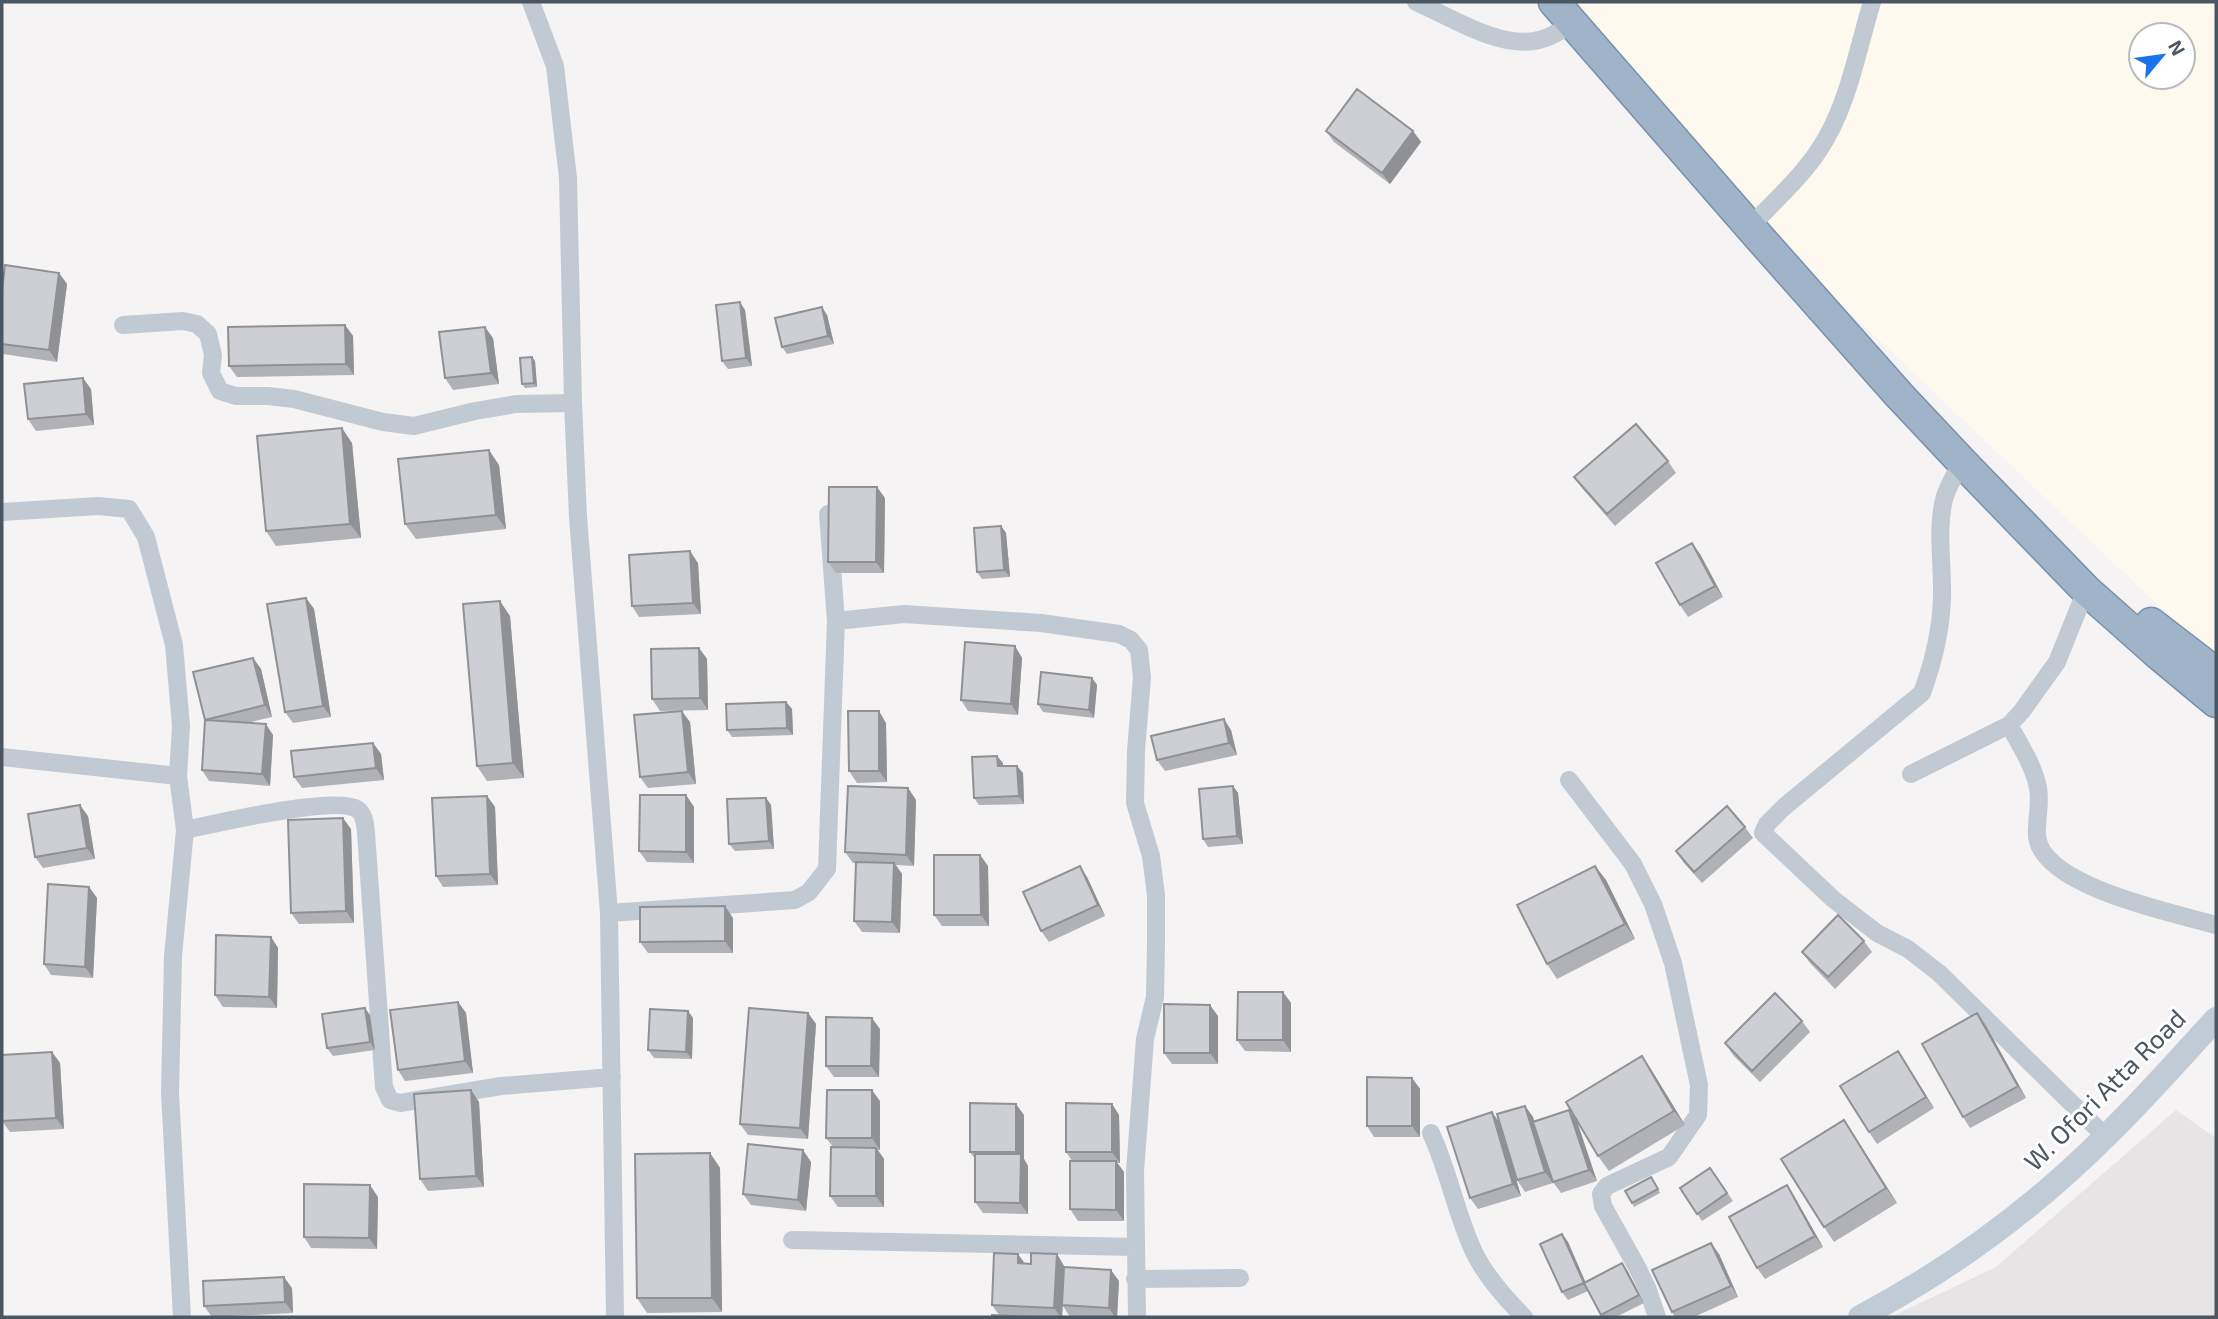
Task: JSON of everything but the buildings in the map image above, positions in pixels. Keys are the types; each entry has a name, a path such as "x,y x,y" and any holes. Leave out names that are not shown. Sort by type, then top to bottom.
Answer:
{"highway":[{"path":"1564,12 1899,396 2086,590 2216,702"},
{"path":"2006,506 2216,673"}],"main road":[{"name":"W. Ofori Atta Road","path":"1860,1317 1949,1264 2010,1219 2106,1137 2216,1019"}],"street":[{"path":"531,2 555,66 565,152 579,517 609,913 615,1317"},
{"path":"1416,2 1488,35 1531,42 1542,40 1564,12"},
{"path":"1750,227 1805,169 1830,131 1841,109 1872,2"},
{"path":"123,325 183,321 197,324 208,334 213,355 211,373 220,391 236,396 294,399 383,422 414,426 516,404 573,403"},
{"path":"1962,462 1944,497 1942,600 1930,672 1922,692 1784,807 1767,824 1763,833 1833,899 1877,933 1908,949 1940,973 2106,1137"},
{"path":"2,512 98,506 129,509 146,537 174,645 181,726 178,776 185,830 173,957 170,1093 182,1317"},
{"path":"609,913 795,900 809,892 827,869 836,621 828,513"},
{"path":"1911,774 2009,725 2057,662 2086,590"},
{"path":"836,621 904,614 1041,623 1119,634 1131,640 1139,650 1142,677 1135,803 1151,856 1156,895 1156,944 1155,997 1145,1040 1135,1171 1137,1317"},
{"path":"2009,725 2038,788 2037,837 2049,861 2064,872 2113,897 2216,926"},
{"path":"2,758 178,776"},
{"path":"1569,780 1633,864 1653,904 1673,963 1699,1085 1698,1115 1669,1157 1607,1186 1601,1194 1603,1206 1648,1290 1657,1317"},
{"path":"185,830 315,807 346,806 356,809 363,816 384,1087 390,1100 400,1103 500,1086 612,1077"},
{"path":"1431,1133 1474,1252 1507,1301 1524,1317"},
{"path":"792,1240 1135,1247"},
{"path":"1135,1279 1240,1278"}],"shaded area":[{"path":"1571,2 2216,2 2216,655 2198,643 1785,251"},
{"path":"2176,1110 2216,1138 2216,1317 1891,1317 1996,1267"}]}
